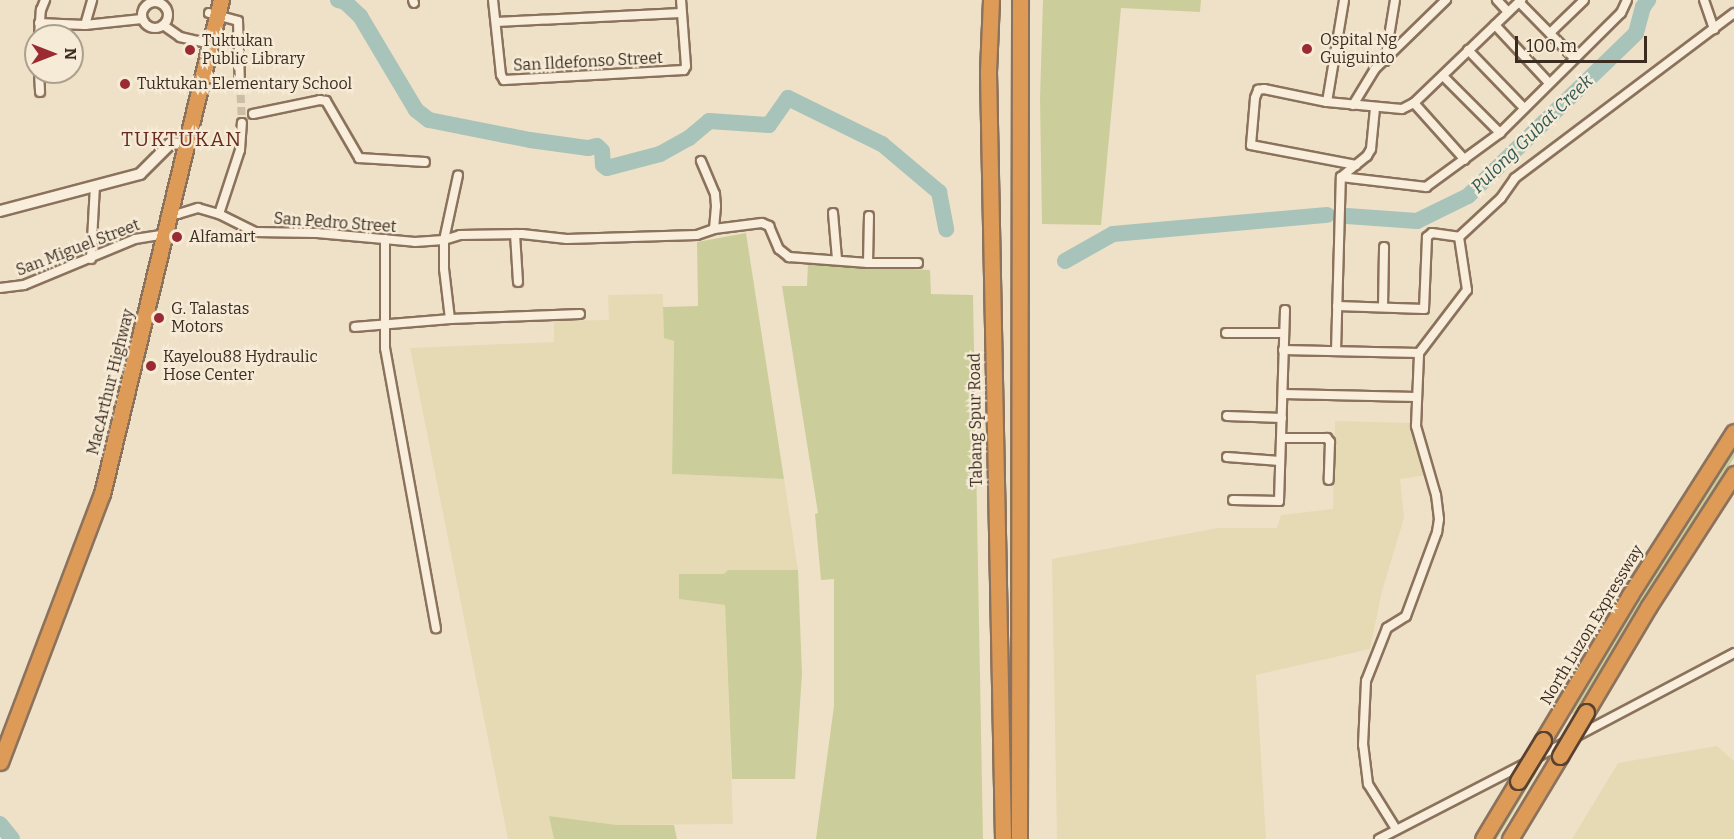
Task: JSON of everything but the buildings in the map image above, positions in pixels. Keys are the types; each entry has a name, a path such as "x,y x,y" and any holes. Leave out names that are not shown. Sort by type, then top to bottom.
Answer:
{"highway":[{"name":"Tabang Spur Road","path":"991,0 989,107 1003,839"},
{"path":"1018,839 1020,0"},
{"name":"MacArthur Highway","path":"0,737 73,552 93,492 167,211 215,7"},
{"name":"MacArthur Highway","path":"0,762 102,494 160,234"},
{"name":"North Luzon Expressway","path":"1483,839 1630,595 1734,432"},
{"path":"1510,839 1649,606 1734,474"},
{"path":"1515,839 1542,787"}],"street":[{"path":"45,0 39,23 85,25 142,19"},
{"path":"85,25 92,0"},
{"name":"San Ildefonso Street","path":"493,0 501,75 504,80 684,70 686,66 681,0"},
{"path":"1327,102 1344,0"},
{"path":"1384,61 1395,0"},
{"path":"1353,105 1367,78 1446,0"},
{"path":"1497,0 1508,12"},
{"path":"1550,33 1584,0"},
{"path":"1341,177 1426,187 1500,133 1620,13 1627,0"},
{"path":"1704,0 1714,29"},
{"path":"1356,165 1251,145 1258,90 1264,89 1327,102 1375,108 1402,108 1414,103 1520,1 1574,58"},
{"path":"163,25 168,14 165,3 147,3 141,11 142,19 149,27 163,25 180,37 206,43"},
{"path":"215,7 238,21 240,83"},
{"path":"496,22 681,13"},
{"path":"1459,237 1501,198 1515,177 1734,13"},
{"path":"1495,25 1549,83"},
{"path":"1468,50 1524,108"},
{"path":"1443,76 1500,133"},
{"path":"40,84 40,92"},
{"path":"253,114 320,100 326,101 359,158 425,162"},
{"path":"1414,103 1466,160"},
{"path":"1336,351 1341,177 1371,149 1375,108"},
{"path":"219,214 240,150 242,123"},
{"path":"0,211 140,174 171,143 183,143"},
{"path":"701,161 715,194 714,229"},
{"path":"450,319 444,269 444,240 458,175"},
{"path":"91,259 95,186"},
{"name":"San Pedro Street","path":"167,211 178,214 198,208 219,214 255,232 317,233 414,242 444,240 460,235 515,234 567,239 697,235 714,229 762,223 769,226 778,249 784,254 837,259"},
{"path":"833,213 837,259 868,263 918,263"},
{"path":"868,263 869,216"},
{"path":"1337,306 1424,309 1427,237 1432,233 1459,237"},
{"name":"San Miguel Street","path":"0,288 24,285 135,239 160,234"},
{"path":"515,234 518,282"},
{"path":"1396,830 1368,784 1364,745 1366,681 1387,628 1406,616 1439,519 1431,471 1416,426 1419,353 1467,290 1459,237"},
{"path":"385,239 384,323 390,388 436,628"},
{"path":"1383,307 1384,247"},
{"path":"1233,500 1279,501 1285,310"},
{"path":"355,327 450,319 580,314"},
{"path":"1226,333 1284,333"},
{"path":"1283,350 1419,353"},
{"path":"1283,394 1416,397"},
{"path":"1227,416 1282,418"},
{"path":"1281,438 1327,438 1330,442 1329,480"},
{"path":"1227,457 1280,460"},
{"path":"1379,839 1734,652"}],"shaded area":[{"path":"663,294 664,337 674,340 672,474 784,479 798,570 728,570 724,574 679,575 680,599 725,605 733,824 617,825 550,816 554,839 508,839 410,348 554,342 554,321 609,320 608,295"},
{"path":"1335,421 1413,423 1427,475 1400,479 1404,518 1382,591 1370,649 1256,675 1266,839 1057,839 1052,559 1218,528 1277,528 1281,515 1333,509"},
{"path":"1717,746 1734,761 1734,839 1572,839 1618,763"}],"green space":[{"path":"1043,0 1201,0 1200,12 1121,8 1101,225 1042,224 1040,99"},
{"path":"746,233 784,479 672,474 674,341 664,338 663,307 698,306 697,242"},
{"path":"808,263 930,270 931,294 973,295 983,839 816,839 834,706 834,579 821,580 815,514 818,513 782,286 807,286"},
{"path":"1734,445 1734,458 1574,713 1562,719"},
{"path":"728,570 798,570 802,674 795,779 732,779 725,605 679,599 679,574 724,574"},
{"path":"1537,772 1497,839 1490,839 1526,777"},
{"path":"549,816 617,825 674,825 677,839 554,839"}],"waterway":[{"name":"Pulong Gubat Creek","path":"338,0 345,2 360,16 416,110 429,120 530,140 588,148 597,146 602,151 603,165 607,168 660,154 689,138 709,121 769,125 788,98 882,144 939,192 946,229"},
{"name":"Pulong Gubat Creek","path":"1347,216 1417,221 1468,196 1636,33 1643,7 1648,0"},
{"name":"Pulong Gubat Creek","path":"1065,261 1113,234 1327,215"},
{"path":"0,824 12,839"}],"tunnel":[{"path":"240,83 242,123"}],"place":[{"name":"Ospital Ng Guiguinto","path":"1307,49"},
{"name":"Tuktukan Public Library","path":"190,50"},
{"name":"Tuktukan Elementary School","path":"125,84"},
{"name":"Alfamart","path":"177,237"},
{"name":"G. Talastas Motors","path":"159,318"},
{"name":"Kayelou88 Hydraulic Hose Center","path":"151,366"}],"district":[{"name":"TUKTUKAN","path":"182,139"}]}
